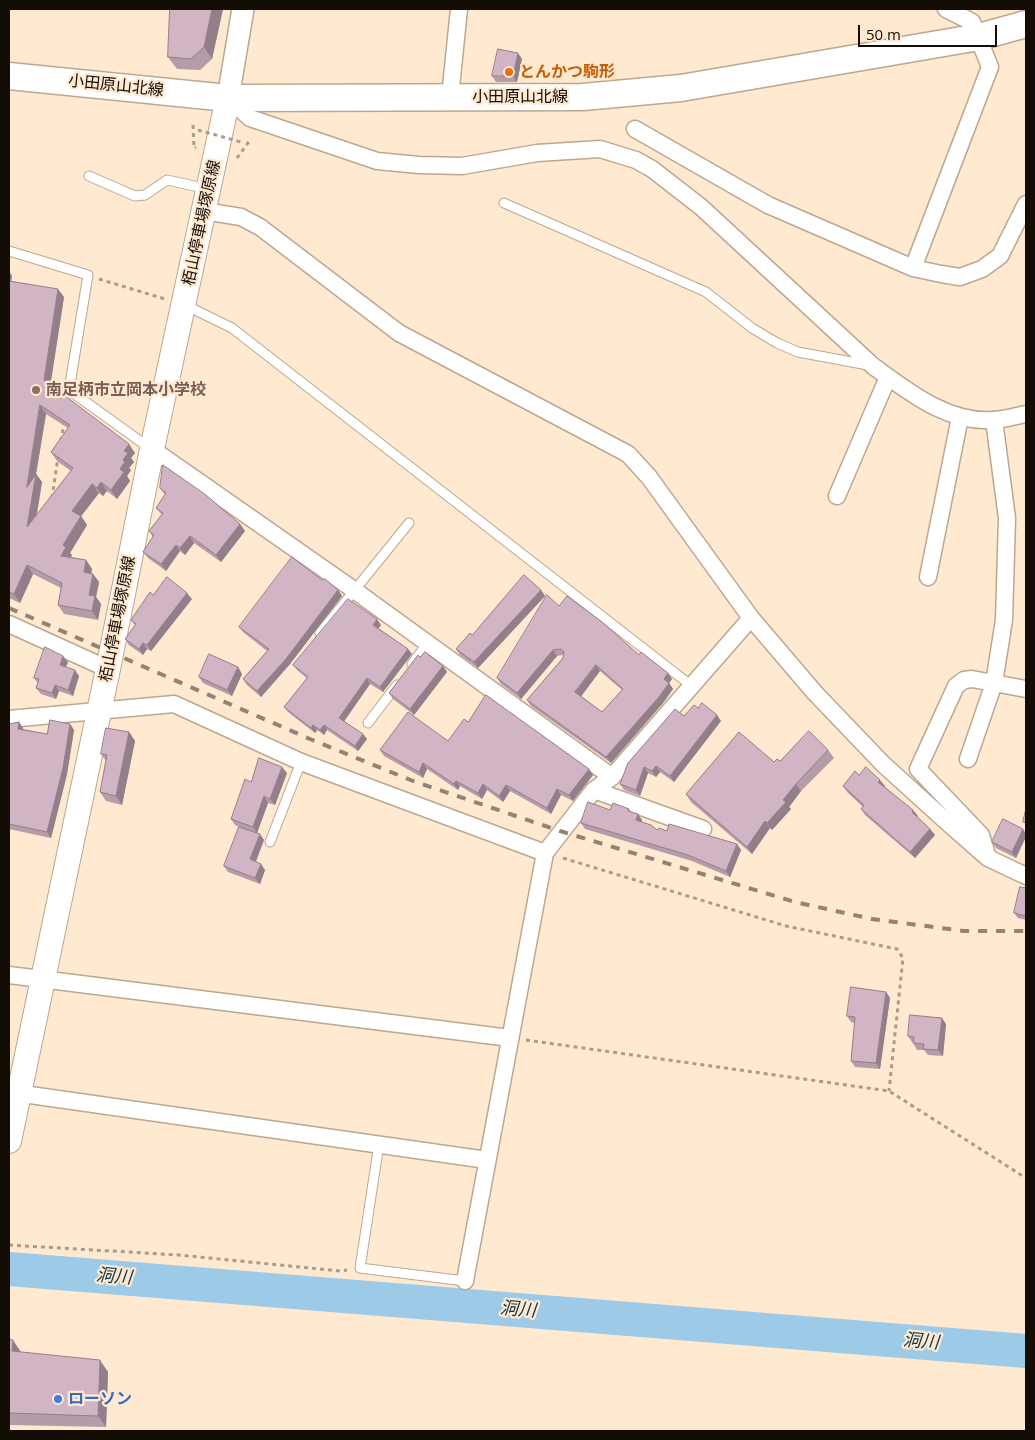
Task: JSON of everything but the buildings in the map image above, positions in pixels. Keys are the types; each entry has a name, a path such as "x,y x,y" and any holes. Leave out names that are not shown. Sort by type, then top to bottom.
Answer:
{"main road":[{"name":"小田原山北線","path":"9,76 228,98 583,97 681,88 979,37 1026,24"},
{"name":"栢山停車場塚原線","path":"9,1141 13,1093 43,980 152,449 185,305 228,98"}],"street":[{"path":"243,9 228,98 250,118 378,161 419,165 462,166 537,153 600,149 636,160 652,168 701,207 873,366 933,407 960,417 994,420 1026,414"},
{"path":"450,97 460,9"},
{"path":"913,268 990,68 972,22 946,9"},
{"path":"635,129 768,205 913,268 960,277 982,269 1000,256 1026,204"},
{"path":"206,200 260,227 399,333 628,454 649,477 751,618 814,693 883,764 988,858 1023,870"},
{"path":"837,496 888,377"},
{"path":"928,576 960,417"},
{"path":"968,759 994,683 1004,620 1007,518 994,420"},
{"path":"152,449 428,644 523,707 612,777"},
{"path":"465,1281 545,853 594,790 612,777 751,618"},
{"path":"9,624 108,669"},
{"path":"988,858 981,835 918,769 956,686 964,680 1026,689"},
{"path":"9,719 174,704 301,762 545,853"},
{"path":"594,790 703,829"},
{"path":"9,975 510,1038"},
{"path":"13,1093 487,1160"}],"lane":[{"path":"89,176 135,196 144,195 167,180 206,200"},
{"path":"504,203 706,292 752,328 777,343 798,352 873,366"},
{"path":"9,251 88,275 69,390 152,449"},
{"path":"185,305 232,328 693,686"},
{"path":"313,642 409,523"},
{"path":"368,723 428,644"},
{"path":"270,842 301,762"},
{"path":"379,1144 360,1268 465,1281"}],"path":[{"path":"198,130 241,142"},
{"path":"88,275 185,305"},
{"path":"60,444 69,390"},
{"path":"52,498 59,453"},
{"path":"545,853 786,926 898,949 903,958 889,1091"},
{"path":"510,1038 889,1091 1026,1178"},
{"path":"9,1245 179,1255 340,1271 360,1268"}],"waterway":[{"name":"洞川","path":"9,1269 1026,1351"}],"railway":[{"path":"9,608 310,739 413,781 560,831 795,902 872,919 964,931 1026,931"}],"place":[{"name":"とんかつ駒形","path":"509,72"},
{"name":"南足柄市立岡本小学校","path":"36,390"},
{"name":"ローソン","path":"58,1399"}]}
